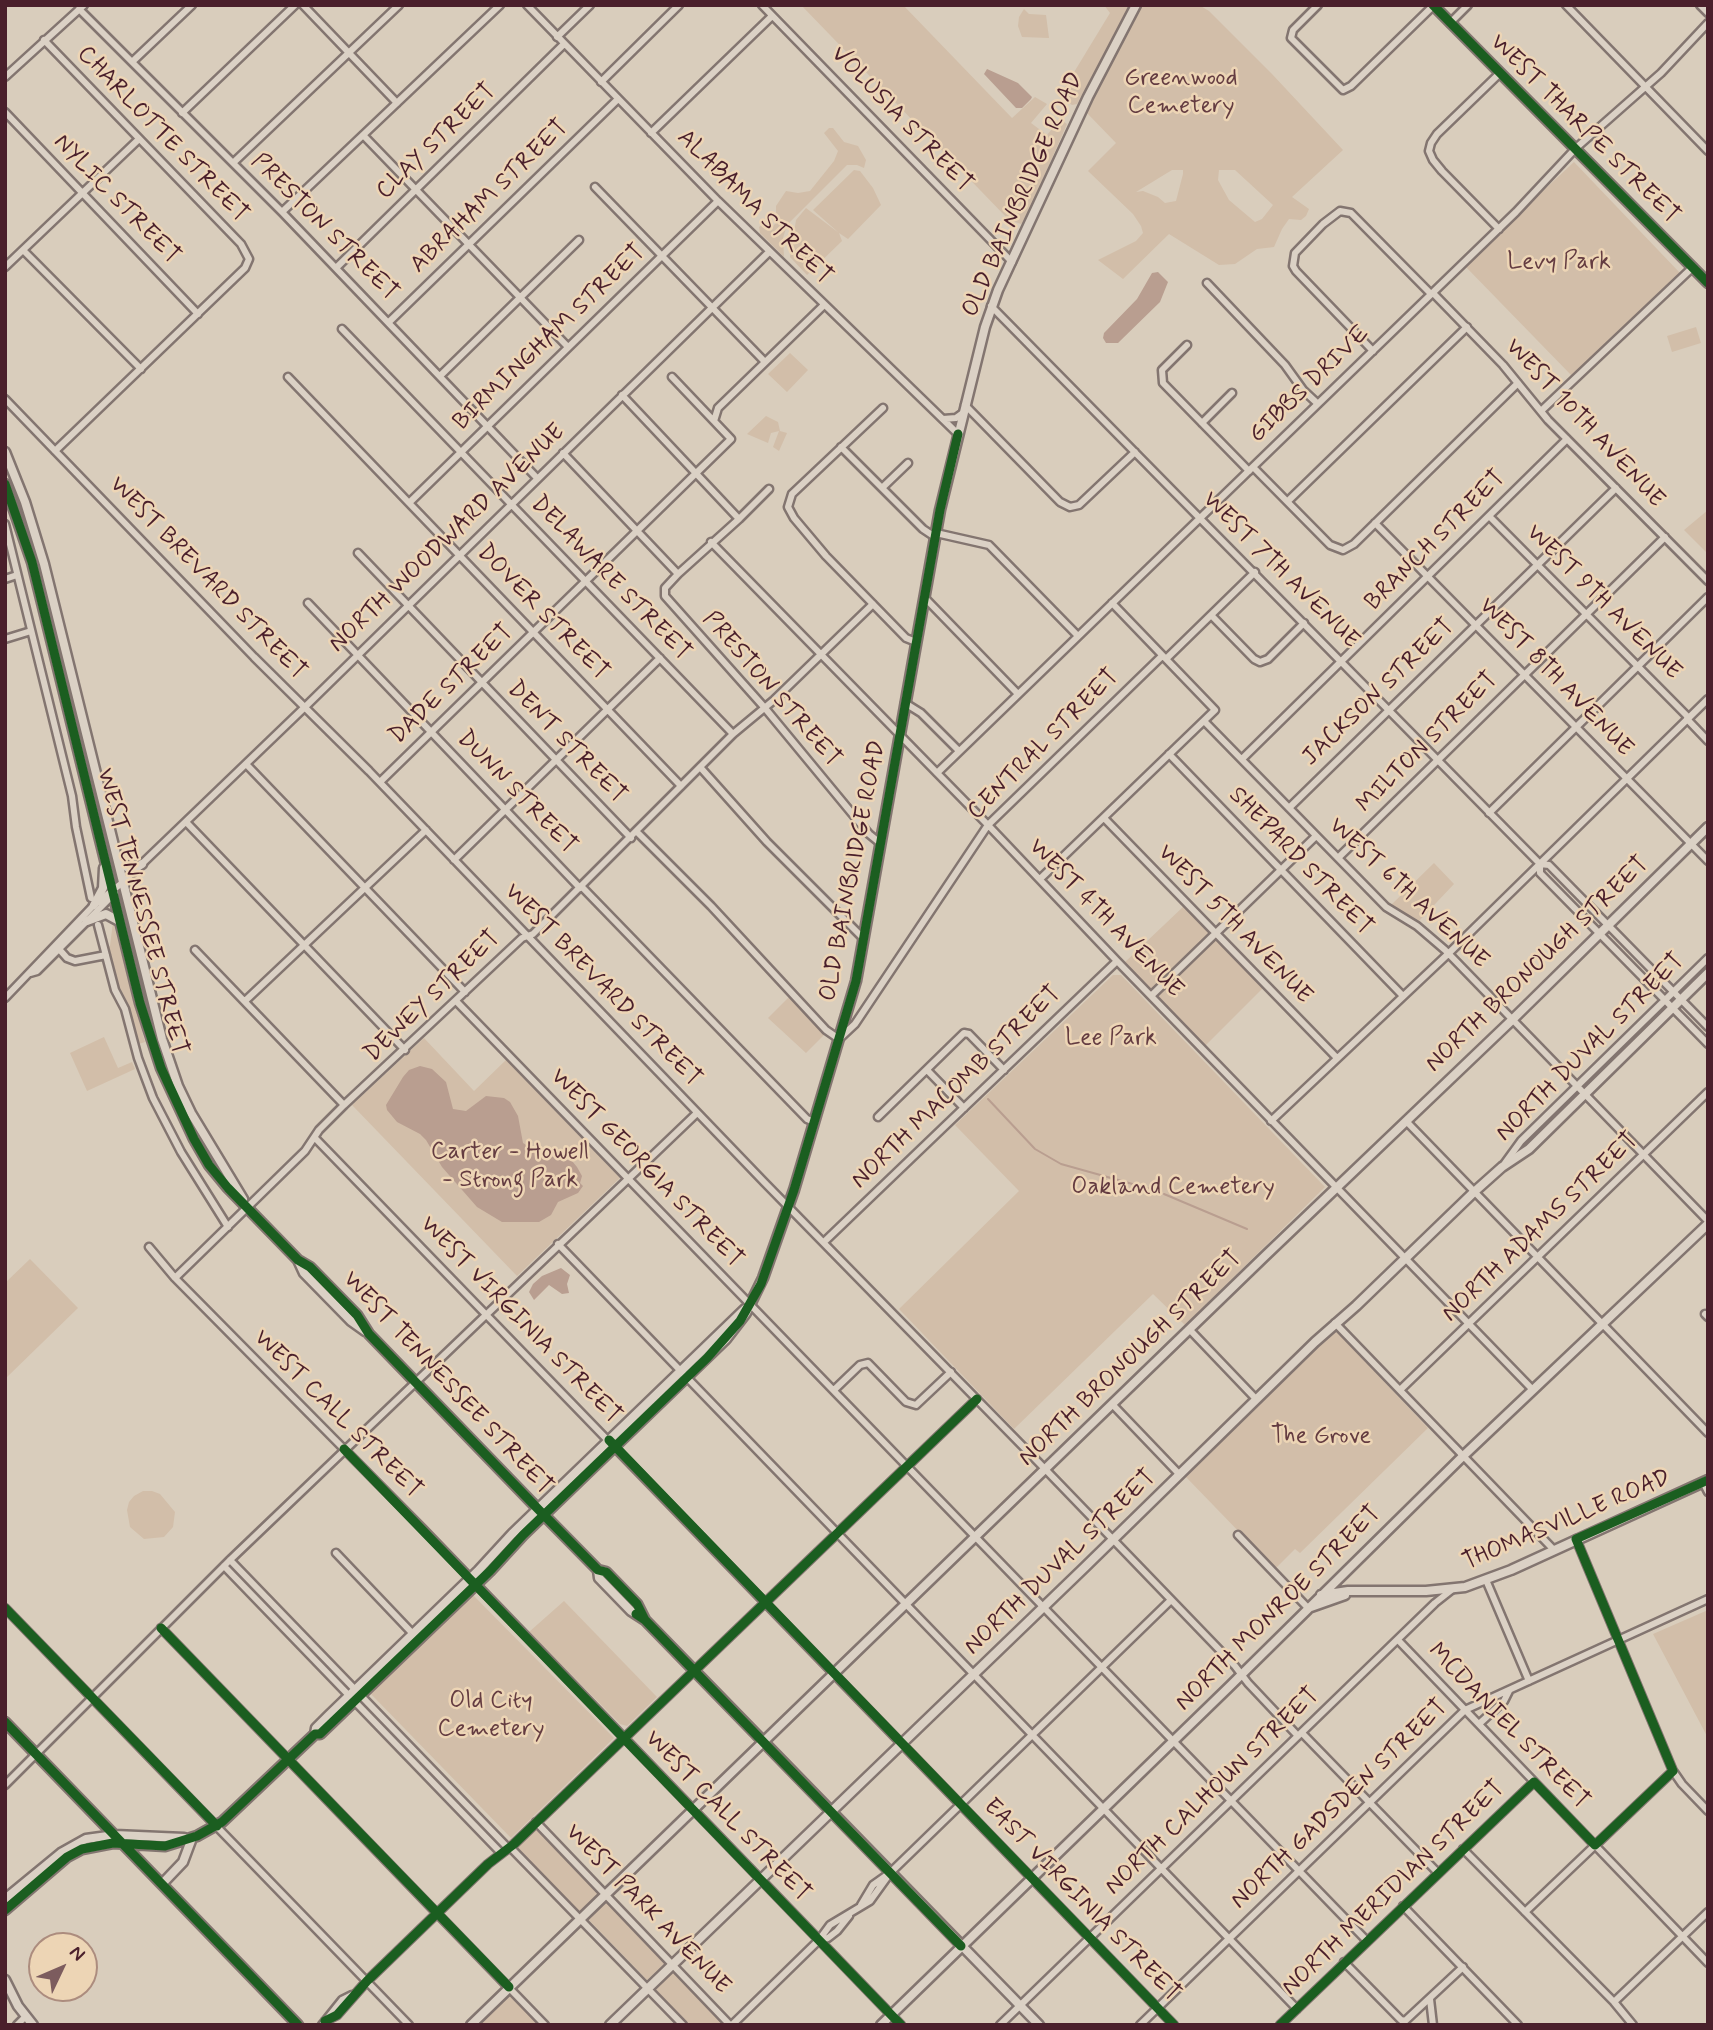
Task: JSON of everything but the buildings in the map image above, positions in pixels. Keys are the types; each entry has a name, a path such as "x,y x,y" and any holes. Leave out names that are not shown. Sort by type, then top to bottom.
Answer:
{"main road":[{"name":"OLD BAINBRIDGE ROAD","path":"750,1304 761,1284 788,1206 856,981 936,535 964,409 991,306 1088,97 1136,5"},
{"name":"WEST THARPE STREET","path":"1433,6 1708,283"},
{"name":"WEST TENNESSEE STREET","path":"5,452 25,501 44,564 162,1040 174,1077 196,1124 248,1208"},
{"name":"WEST TENNESSEE STREET","path":"5,484 32,562 151,1040 172,1095 209,1165 221,1181 298,1260 310,1267 357,1315 369,1334 541,1512 598,1570 606,1572 613,1579 637,1604 645,1620 1039,2025"},
{"name":"NORTH BRONOUGH STREET","path":"471,2025 1512,1020 1708,827"},
{"path":"93,901 103,887 104,855"},
{"path":"116,856 121,865 127,867 142,864"},
{"path":"87,921 108,914 116,918 121,925"},
{"name":"NORTH DUVAL STREET","path":"610,2025 1335,1323 1474,1192 1502,1167 1529,1149 1708,972"},
{"name":"NORTH MONROE STREET","path":"881,2025 1532,1389 1708,1223"},
{"path":"5,1910 73,1854 97,1845 123,1843 165,1846 192,1838 217,1826 314,1734 320,1734 354,1696 541,1512 683,1374 733,1331 750,1304"},
{"name":"THOMASVILLE ROAD","path":"1321,1595 1352,1591 1432,1591 1486,1580 1706,1481"},
{"path":"1341,1575 1344,1587 1352,1591"},
{"name":"THOMASVILLE ROAD","path":"1308,1608 1352,1591"},
{"path":"5,1722 298,2025"},
{"path":"5,1899 69,1847 93,1837 115,1835 156,1839 192,1838"},
{"path":"162,1884 183,1862 192,1838"},
{"path":"5,1980 33,2025"}],"street":[{"path":"132,62 192,5"},
{"path":"182,113 295,5"},
{"path":"303,5 397,103"},
{"path":"233,163 399,5"},
{"path":"282,212 500,5"},
{"name":"ALABAMA STREET","path":"527,5 769,252 958,434"},
{"path":"557,37 590,5"},
{"path":"601,82 679,5"},
{"name":"VOLUSIA STREET","path":"762,5 1012,262"},
{"path":"1318,5 1291,35 1292,40 1343,90 1433,6"},
{"path":"1450,23 1468,5"},
{"path":"1566,5 1708,151"},
{"path":"1700,5 1708,13"},
{"path":"5,77 82,7"},
{"name":"PRESTON STREET","path":"82,7 132,62 282,212 537,478"},
{"path":"651,133 772,16"},
{"name":"GIBBS DRIVE","path":"937,773 1499,229 1576,148 1674,60 1708,23"},
{"name":"CHARLOTTE STREET","path":"44,40 241,244 249,259 246,268 198,314"},
{"name":"CLAY STREET","path":"336,268 564,44"},
{"path":"1499,229 1442,171 1429,151 1430,143 1437,134 1500,73"},
{"name":"ABRAHAM STREET","path":"389,322 618,99"},
{"name":"NYLIC STREET","path":"5,112 198,314"},
{"path":"363,135 568,347"},
{"path":"5,267 139,139"},
{"path":"595,187 765,362"},
{"name":"BIRMINGHAM STREET","path":"409,503 718,201"},
{"name":"WEST 10TH AVENUE","path":"1373,351 1296,271 1292,262 1294,253 1335,213 1344,211 1357,219 1467,327 1567,439 1708,581"},
{"path":"440,376 579,240"},
{"path":"23,250 141,369"},
{"name":"NORTH WOODWARD AVENUE","path":"30,974 37,971 122,883 769,252"},
{"path":"1541,411 1693,267"},
{"path":"1207,283 1318,404"},
{"path":"672,377 714,421 718,408 824,305"},
{"name":"WEST 7TH AVENUE","path":"991,306 1489,813 1540,864 1549,866 1708,1027"},
{"path":"55,451 198,314"},
{"path":"1288,501 1467,327"},
{"name":"DELAWARE STREET","path":"342,329 733,734"},
{"path":"1187,345 1162,370 1161,379 1202,423 1288,501 1323,539 1339,550 1354,544 1518,383"},
{"name":"DOVER STREET","path":"288,377 681,786"},
{"path":"1202,423 1232,393"},
{"path":"622,395 739,519"},
{"name":"WEST BREVARD STREET","path":"5,399 254,657 380,782 696,1113 951,1372 1242,1675 1438,1873"},
{"path":"883,408 792,494 788,507 811,539 906,638 916,642"},
{"path":"943,419 956,418 964,409 1060,502 1070,507 1079,505 1135,452"},
{"name":"DADE STREET","path":"380,782 731,439 714,421"},
{"name":"BRANCH STREET","path":"1242,759 1567,439"},
{"path":"841,447 928,533 989,545 1079,636"},
{"path":"563,453 678,574 769,489"},
{"path":"882,488 908,463"},
{"name":"JACKSON STREET","path":"1289,808 1616,488"},
{"name":"WEST 9TH AVENUE","path":"1489,516 1708,740"},
{"name":"WEST 8TH AVENUE","path":"1375,523 1708,861"},
{"path":"5,524 72,796 76,827 93,901"},
{"name":"MILTON STREET","path":"1338,858 1665,537"},
{"name":"WEST 4TH AVENUE","path":"711,542 1532,1389"},
{"name":"DENT STREET","path":"358,553 631,838"},
{"name":"CENTRAL STREET","path":"839,1038 855,1024 988,825 1255,572"},
{"name":"PRESTON STREET","path":"678,574 664,592 667,601 764,707 869,834 880,843"},
{"path":"5,579 17,575"},
{"path":"924,597 1018,694"},
{"path":"1489,813 1708,597"},
{"name":"DUNN STREET","path":"308,603 505,810 807,1119 814,1122"},
{"path":"1040,879 1215,710 1112,603"},
{"name":"DEWEY STREET","path":"175,1278 248,1208 344,1105 522,938 533,933 733,734 774,700 873,604"},
{"path":"1211,615 1254,659 1263,662 1304,622"},
{"path":"5,639 31,631"},
{"path":"454,860 660,659"},
{"path":"1271,1121 1448,954 1708,699"},
{"path":"905,703 921,713 959,751"},
{"name":"WEST 6TH AVENUE","path":"1204,721 1386,907 1417,926 1448,954 1645,1154 1708,1223"},
{"name":"SHEPARD STREET","path":"1169,754 1403,996"},
{"path":"246,764 466,992"},
{"path":"700,767 767,842 863,939"},
{"name":"WEST 5TH AVENUE","path":"1104,818 1337,1058"},
{"path":"186,822 405,1050"},
{"path":"245,1001 426,830"},
{"name":"DENT STREET","path":"636,831 711,906 826,1030 839,1038"},
{"path":"1151,996 1316,836"},
{"name":"WEST 7TH AVENUE","path":"1540,864 1540,873 1708,1044"},
{"name":"NORTH WOODWARD AVENUE","path":"5,998 30,974 34,966 93,901 113,893"},
{"path":"98,925 115,990 122,1003 139,1063 156,1105 181,1152 228,1227"},
{"path":"59,949 67,958 75,961 106,955"},
{"path":"195,950 344,1105"},
{"path":"1625,960 1633,952"},
{"name":"NORTH DUVAL STREET","path":"1502,1167 1521,1141 1576,1085 1708,958"},
{"name":"NORTH MACOMB STREET","path":"824,1242 1117,961"},
{"name":"WEST GEORGIA STREET","path":"456,1001 1367,1941"},
{"path":"878,1117 965,1033 1004,1070"},
{"path":"927,1070 964,1108"},
{"name":"NORTH ADAMS STREET","path":"1400,1390 1708,1093"},
{"path":"5,1785 344,1449 696,1113"},
{"path":"1406,1121 1708,1433"},
{"name":"WEST VIRGINIA STREET","path":"315,1138 960,1803"},
{"path":"558,1244 1297,2009"},
{"name":"WEST CALL STREET","path":"149,1247 175,1278 473,1581 901,2025"},
{"path":"1335,1323 1553,1549"},
{"path":"1190,1330 1256,1399"},
{"path":"834,1390 860,1365 868,1363 906,1402 916,1405 951,1372"},
{"path":"323,2023 347,2006 352,1995 976,1399"},
{"path":"1112,1404 1179,1474"},
{"path":"1706,1481 1708,1492"},
{"path":"1238,1535 1308,1608"},
{"path":"1576,1539 1673,1771 1708,1811"},
{"path":"336,1553 415,1636"},
{"path":"230,1560 328,1662 382,1731 473,1824 506,1849"},
{"path":"224,1566 322,1668 388,1725 506,1849 580,1919 683,2025"},
{"path":"1486,1580 1529,1681"},
{"path":"246,1589 252,1583"},
{"name":"NORTH CALHOUN STREET","path":"1000,2025 1435,1603 1454,1588"},
{"path":"1432,1591 1435,1603"},
{"name":"NORTH GADSDEN STREET","path":"1140,2025 1465,1710 1708,1599"},
{"path":"731,2025 820,1940 837,1931 850,1914 870,1901 890,1873 960,1803 1171,1600"},
{"path":"5,1608 408,2025"},
{"path":"161,1628 545,2025"},
{"name":"MCDANIEL STREET","path":"1398,1640 1708,1963"},
{"path":"322,1668 328,1662"},
{"path":"1479,1724 1504,1701 1510,1690"},
{"path":"382,1731 388,1725"},
{"path":"1525,1912 1673,1771"},
{"name":"NORTH MERIDIAN STREET","path":"1280,2025 1534,1782"},
{"name":"EAST VIRGINIA STREET","path":"960,1803 1174,2025"},
{"path":"473,1824 479,1818"},
{"name":"WEST PARK AVENUE","path":"536,1822 731,2025"},
{"path":"1463,1849 1614,2001 1633,2025"},
{"path":"1403,1906 1518,2025"},
{"path":"1614,2001 1708,1912"},
{"path":"1345,1962 1405,2021 1463,1967"},
{"path":"1430,1999 1433,2025"},
{"path":"17,2025 26,2016"}],"green space":[{"path":"801,5 903,5 1012,118 1035,97 1047,104 1031,123 1047,135 1060,119 1067,124 1024,222 1021,224 1009,220"},
{"path":"1104,5 1131,5 1077,104 1072,105 1057,93 1065,87 1110,13"},
{"name":"Greenwood Cemetery","path":"1141,5 1199,5 1209,11 1272,74 1343,150 1292,197 1309,209 1301,220 1289,219 1274,247 1257,249 1235,264 1219,265 1169,234 1123,279 1098,260 1136,241 1143,233 1133,214 1088,171 1116,143 1086,112","holes":["1172,170 1183,170 1176,201 1165,203 1143,191 1136,192","1219,170 1235,170 1273,205 1262,219 1255,222 1229,200 1218,180"]},
{"path":"1024,9 1029,14 1046,15 1049,38 1022,37 1018,26"},
{"path":"833,128 844,142 858,146 866,160 864,168 847,165 787,225 783,238 784,257 760,233 759,227 763,224 772,227 776,223 776,206 786,191 810,191 834,161 838,151 824,133"},
{"name":"Levy Park","path":"1574,162 1680,273 1572,376 1464,265"},
{"path":"854,170 860,171 873,188 881,205 848,239 813,210"},
{"path":"806,208 839,233 842,241 807,275 790,257 796,220"},
{"path":"1696,327 1701,343 1672,352 1667,336"},
{"path":"790,353 808,370 787,392 768,374"},
{"path":"766,416 778,422 780,431 787,433 779,451 773,447 779,431 771,433 768,443 747,434"},
{"path":"1708,510 1708,554 1684,530"},
{"path":"1434,863 1454,884 1419,921 1391,905"},
{"path":"1184,906 1263,988 1205,1046 1124,963"},
{"path":"113,922 145,1042 139,1044 129,1007 119,986 110,952 106,948 110,946"},
{"name":"Oakland Cemetery","path":"1113,975 1121,975 1325,1187 1185,1325 1153,1294 1014,1429 899,1309 1019,1191 955,1125"},
{"path":"791,995 826,1033 806,1053 768,1018"},
{"path":"104,1037 118,1068 132,1062 135,1069 87,1091 70,1053"},
{"name":"Carter - Howell - Strong Park","path":"424,1038 474,1091 506,1060 620,1178 517,1276 352,1105"},
{"path":"30,1259 78,1308 5,1379 5,1283"},
{"name":"The Grove","path":"1334,1329 1428,1428 1300,1553 1295,1549 1275,1569 1185,1476"},
{"path":"143,1491 160,1494 175,1512 173,1527 164,1537 144,1539 130,1527 127,1510 129,1502"},
{"name":"Old City Cemetery","path":"472,1594 614,1738 511,1838 370,1693"},
{"path":"564,1601 657,1697 627,1726 620,1724 529,1632"},
{"path":"1708,1610 1708,1738 1653,1634"},
{"path":"537,1826 602,1893 580,1914 515,1847"},
{"path":"606,1899 666,1962 647,1980 587,1918"},
{"path":"672,1971 723,2025 687,2025 653,1989"},
{"path":"510,1992 543,2025 477,2025"}],"shaded area":[{"path":"987,69 1018,83 1031,99 1022,108 1016,108 984,74"},
{"path":"1158,272 1168,282 1160,302 1118,343 1106,343 1104,333 1137,299 1152,273"},
{"path":"420,1066 432,1069 446,1082 453,1109 466,1111 486,1096 504,1098 510,1102 518,1116 523,1143 540,1154 572,1161 577,1167 583,1186 578,1193 558,1202 551,1215 539,1222 502,1222 477,1207 442,1167 426,1140 397,1122 387,1110 386,1105 403,1077 409,1070"},
{"path":"561,1268 570,1275 567,1284 569,1293 562,1294 549,1285 534,1300 529,1292 533,1284 542,1276"}],"waterway":[{"path":"988,1099 1035,1149 1061,1164 1154,1190"},
{"path":"1164,1194 1247,1229"}],"cycle path":[{"path":"1433,5 1708,283"},
{"path":"5,1910 67,1857 82,1849 113,1843 165,1846 197,1836 222,1822 315,1734 320,1734 490,1571 523,1535 707,1358 740,1321 761,1284 794,1190 856,981 940,510 958,434"},
{"path":"5,484 32,562 140,1003 161,1068 194,1139 209,1165 228,1188 298,1260 310,1267 357,1315 369,1334 538,1509 598,1570 606,1572 637,1604 645,1620"},
{"path":"325,2021 337,2015 367,1981 488,1864 514,1844 977,1399"},
{"path":"609,1440 1174,2025"},
{"path":"344,1449 901,2025"},
{"path":"1280,2025 1534,1782 1595,1845 1673,1771 1576,1539 1708,1480"},
{"path":"5,1608 217,1826"},
{"path":"636,1614 645,1620 961,1946"},
{"path":"161,1628 509,1987"},
{"path":"5,1722 298,2025"}],"park label":[{"name":"Lee Park","path":"1111,1039"}]}
